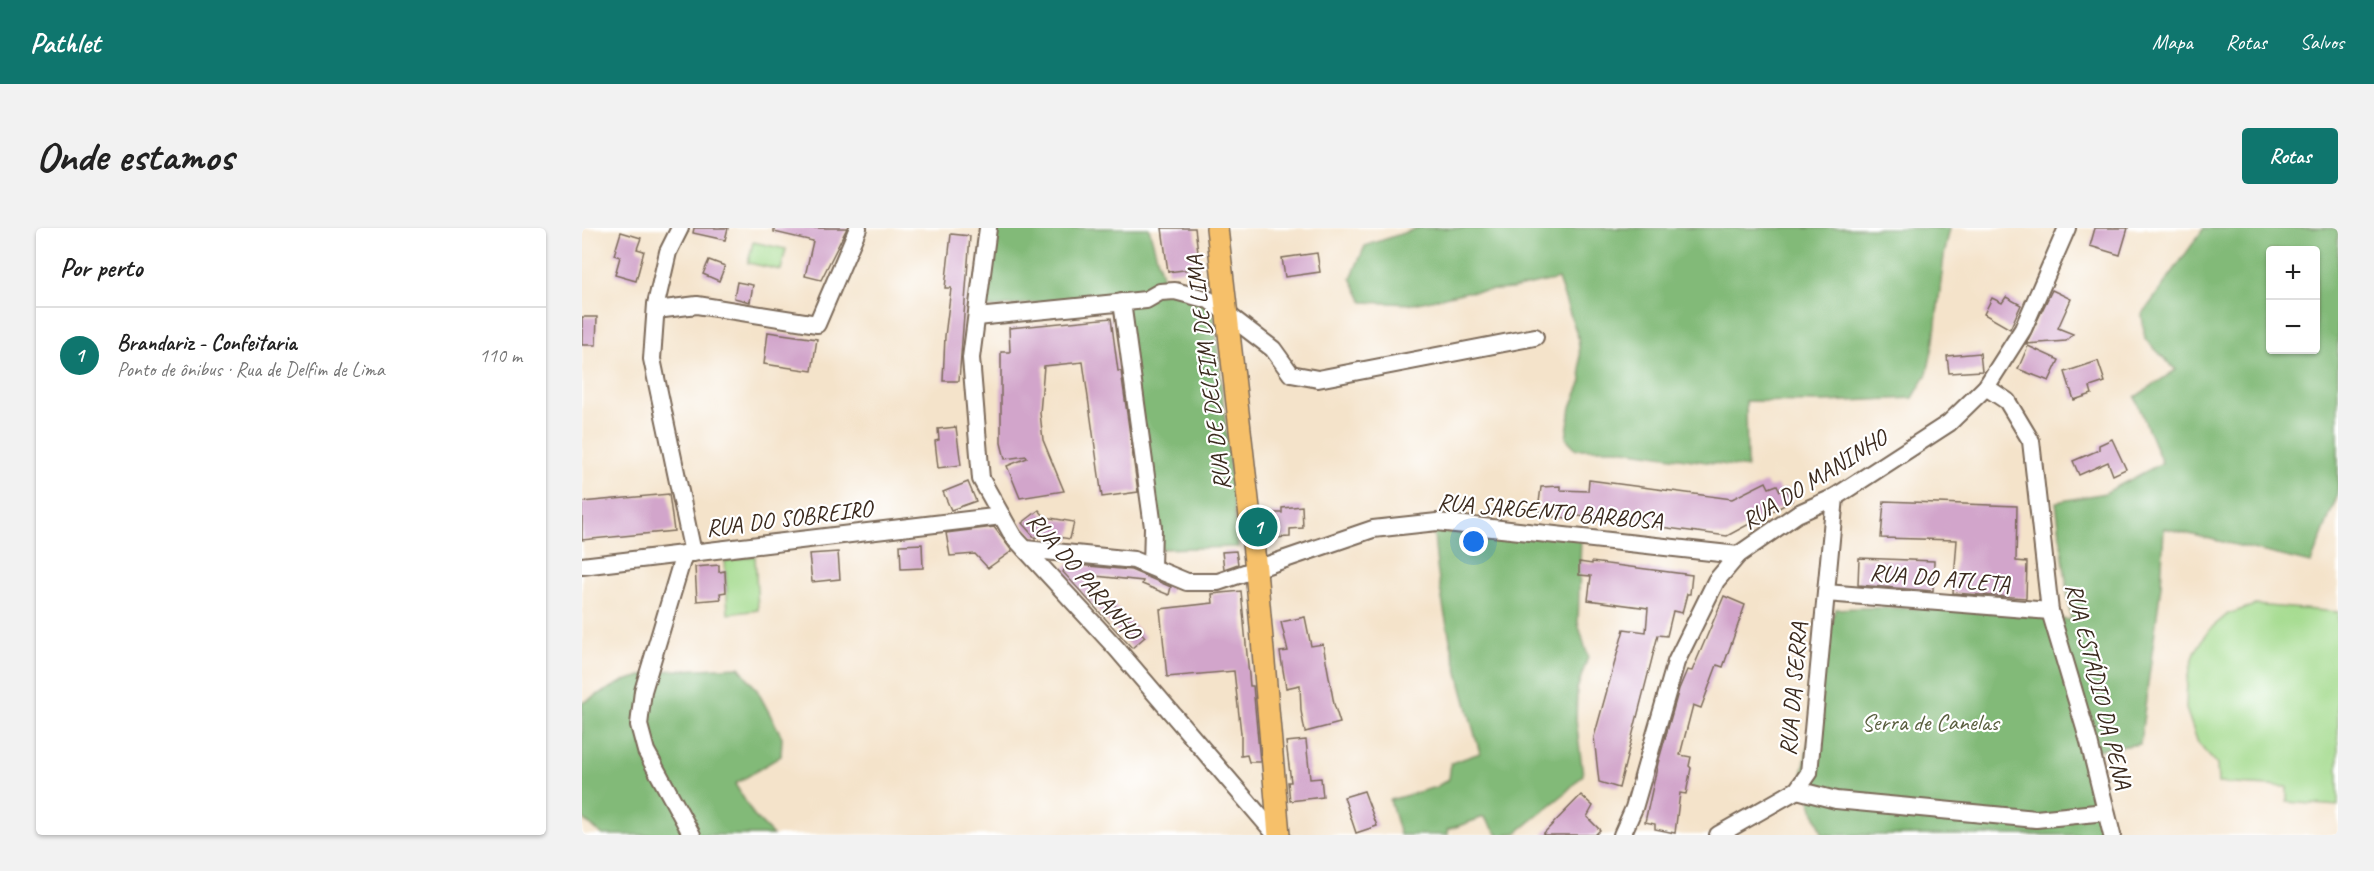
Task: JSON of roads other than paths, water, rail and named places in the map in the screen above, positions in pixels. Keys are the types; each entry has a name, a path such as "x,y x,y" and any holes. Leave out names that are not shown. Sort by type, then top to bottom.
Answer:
{"main road":[{"name":"RUA DE DELFIM DE LIMA","path":"1217,228 1256,570 1277,835"}],"street":[{"path":"680,228 668,252 656,310 652,358 689,554 643,691 639,725 646,750 692,835"},
{"path":"656,310 697,304 817,324 858,228"},
{"name":"RUA DO PARANHO","path":"988,228 971,358 981,479 1013,536 1117,649 1277,835"},
{"name":"RUA DO MANINHO","path":"1622,835 1634,808 1676,662 1716,581 1738,555 1797,514 1834,497 1949,423 1986,387 2023,329 2067,228"},
{"path":"977,317 1146,300 1160,292 1175,291 1209,300 1273,349 1291,374 1318,379 1535,336"},
{"path":"1122,302 1153,527 1152,567"},
{"name":"RUA ESTÁDIO DA PENA","path":"1986,387 2007,401 2031,441 2050,611 2089,742 2112,835"},
{"name":"RUA DA SERRA","path":"1718,835 1797,790 1809,773 1834,497"},
{"name":"RUA DO SOBREIRO","path":"582,566 1002,516"},
{"name":"RUA SARGENTO BARBOSA","path":"1025,549 1134,560 1187,582 1218,582 1373,529 1437,522 1738,555"},
{"name":"RUA DO ATLETA","path":"1826,593 2050,611"},
{"path":"1797,790 1836,800 2036,819 2106,812"}],"place":[{"name":"Brandariz - Confeitaria","path":"1258,527"}],"park label":[{"name":"Serra de Canelas","path":"1930,722"}]}
